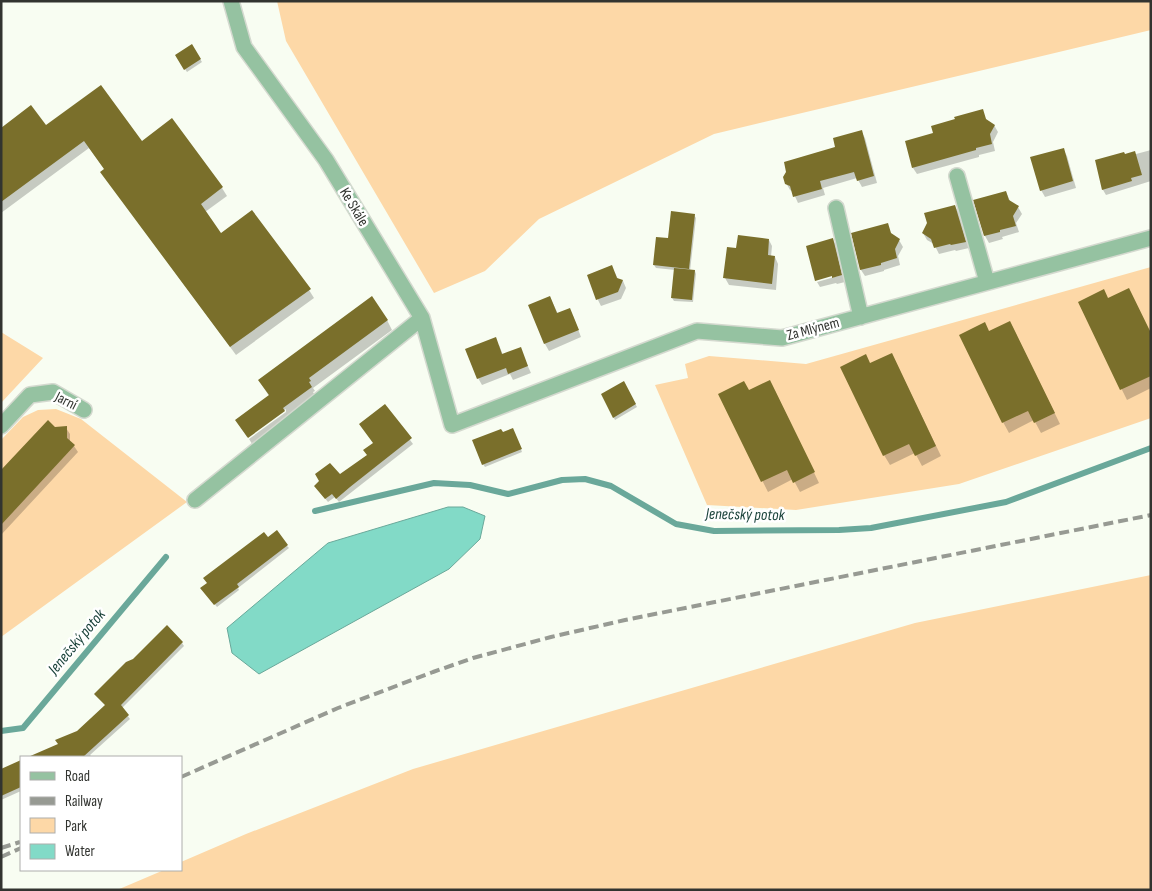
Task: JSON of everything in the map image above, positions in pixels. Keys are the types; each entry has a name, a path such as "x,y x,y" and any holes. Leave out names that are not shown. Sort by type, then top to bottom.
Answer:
{"street":[{"name":"Ke Skále","path":"231,1 244,46 326,160 422,318 452,425"},
{"path":"957,176 987,282"},
{"path":"836,208 861,316"},
{"name":"Za Mlýnem","path":"452,425 697,331 782,338 1151,238"},
{"path":"195,500 422,318"},
{"name":"Jarní","path":"1,426 30,395 53,392 84,410"}],"green space":[{"path":"277,1 1151,1 1151,30 714,134 539,219 485,271 434,293 286,41"},
{"path":"1151,267 1151,418 959,484 796,510 707,505 655,385 688,378 685,364 709,356 806,364"},
{"path":"1,332 43,358 1,403"},
{"path":"56,409 81,419 187,502 1,637 1,440 23,417 38,410"},
{"path":"1151,575 1151,890 117,890 162,871 182,871 182,862 246,834 413,769 915,623"}],"water":[{"path":"448,507 463,507 485,516 480,539 449,569 259,674 232,653 227,628 328,543"}],"building":[{"path":"192,44 201,59 184,70 175,55"},
{"path":"101,85 142,141 172,118 223,187 201,204 221,233 252,210 311,289 230,347 100,172 104,169 84,141 1,202 1,128 31,105 46,125"},
{"path":"983,109 986,119 995,125 990,134 992,144 912,168 905,141 933,133 931,126"},
{"path":"862,130 874,176 857,181 854,172 820,181 822,189 793,197 790,186 785,184 783,177 786,172 784,162 835,147 833,138"},
{"path":"1064,148 1073,181 1040,191 1030,157"},
{"path":"1135,151 1142,175 1131,178 1132,181 1102,190 1095,160"},
{"path":"1006,191 1009,200 1019,206 1013,216 1016,226 984,236 973,200"},
{"path":"955,205 966,242 934,248 931,239 922,233 927,223 924,213"},
{"path":"671,211 695,214 689,269 653,265 656,237 668,238"},
{"path":"888,223 891,233 900,239 895,249 897,258 881,263 881,265 860,270 851,233"},
{"path":"738,235 769,239 768,255 775,256 772,284 723,278 727,247 736,248"},
{"path":"833,238 842,275 815,281 806,246"},
{"path":"612,265 617,278 623,280 618,292 596,300 587,275"},
{"path":"674,268 695,270 692,300 671,298"},
{"path":"1129,288 1151,333 1151,376 1120,390 1078,302 1104,289 1108,298"},
{"path":"372,296 388,320 309,378 312,387 283,408 285,411 248,438 235,420 269,395 258,380"},
{"path":"550,296 557,313 570,308 579,330 544,344 528,305"},
{"path":"1010,321 1055,413 1034,423 1028,411 1002,423 959,335 985,322 989,331"},
{"path":"496,337 502,354 521,347 528,366 508,374 506,368 477,379 465,349"},
{"path":"892,353 936,446 915,456 909,444 883,456 840,367 866,354 870,363"},
{"path":"770,380 815,472 793,483 787,470 761,482 718,394 744,381 749,390"},
{"path":"624,381 636,404 613,418 601,394"},
{"path":"385,404 412,438 336,499 332,494 325,499 314,486 319,481 315,474 330,463 340,474 367,455 363,450 373,443 359,424"},
{"path":"48,420 55,427 67,426 67,438 75,445 1,525 1,470"},
{"path":"513,428 522,449 482,465 472,440 501,429 503,432"},
{"path":"277,530 288,545 237,584 239,587 214,605 200,588 207,583 203,578 264,532 268,537"},
{"path":"167,625 183,642 121,705 129,715 84,756 30,756 58,744 55,740 77,731 105,705 94,694 126,662 133,659"},
{"path":"20,760 20,787 1,796 1,769"}],"waterway":[{"name":"Jenečský potok","path":"315,511 434,483 470,485 508,494 562,480 585,479 611,486 676,524 714,531 871,528 1006,502 1151,448"},
{"name":"Jenečský potok","path":"1,731 23,728 166,557"}],"railway":[{"path":"182,777 338,708 473,658 625,620 1151,515"},
{"path":"1,848 20,842"},
{"path":"1,857 20,848"}]}
